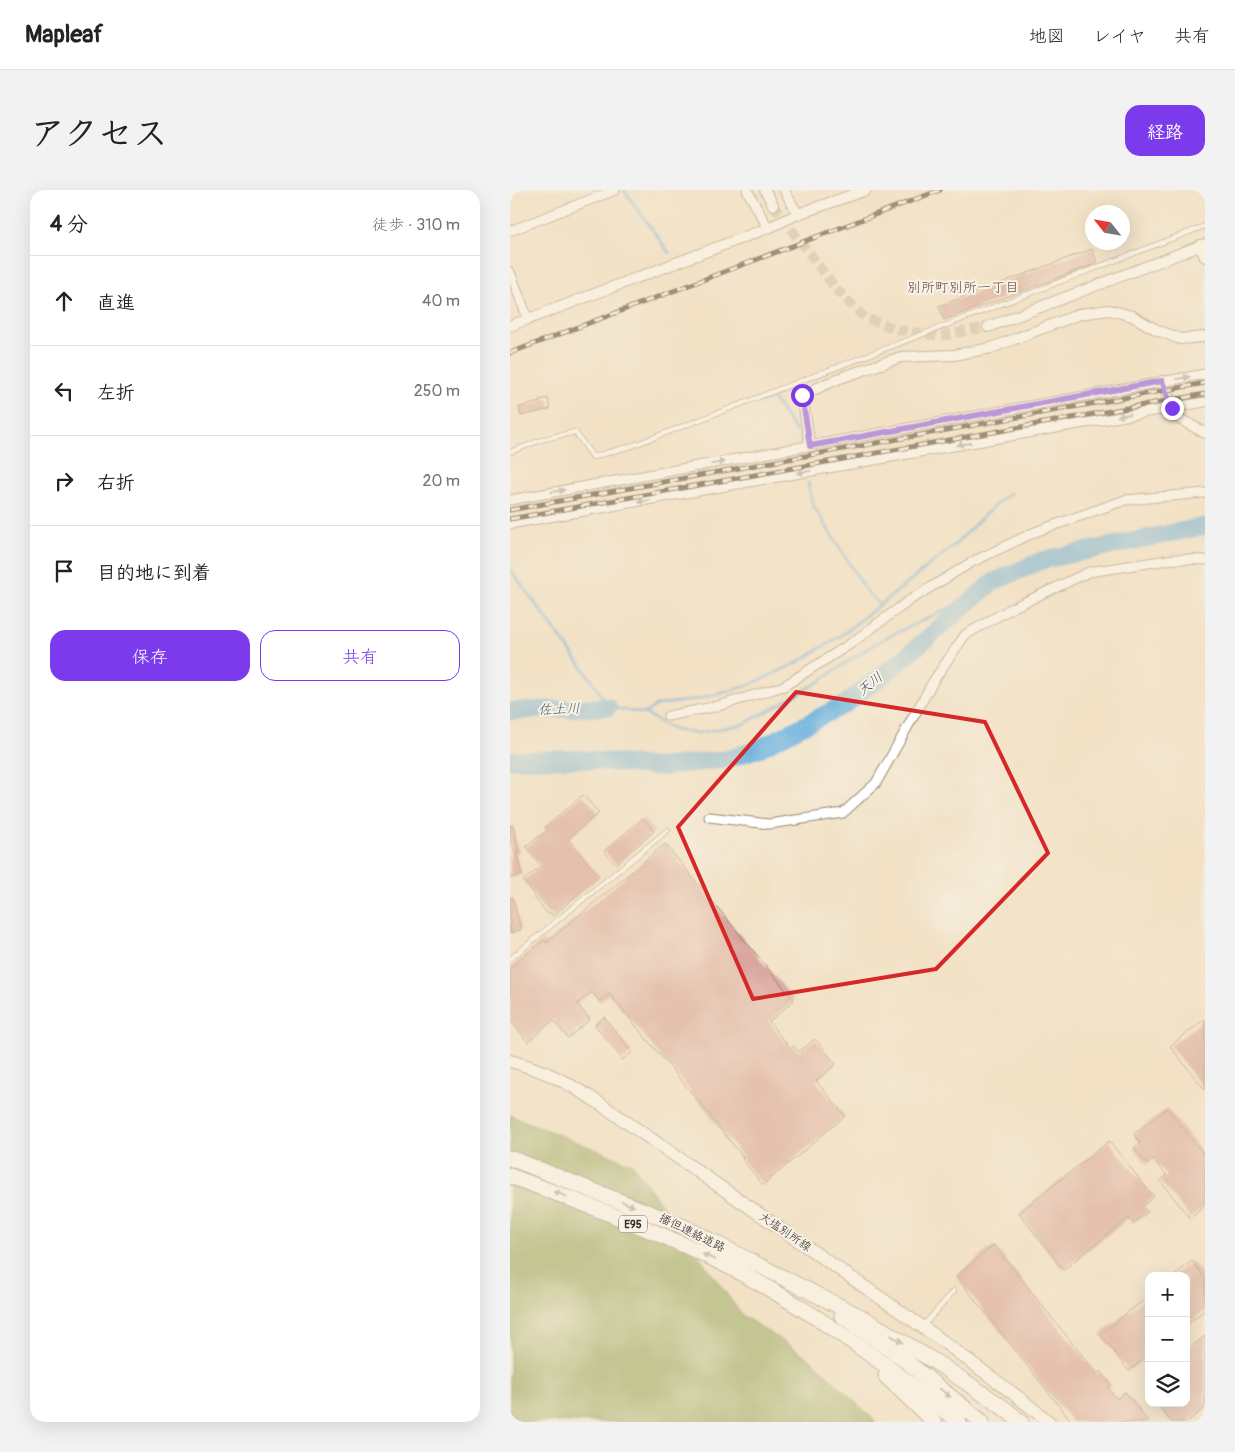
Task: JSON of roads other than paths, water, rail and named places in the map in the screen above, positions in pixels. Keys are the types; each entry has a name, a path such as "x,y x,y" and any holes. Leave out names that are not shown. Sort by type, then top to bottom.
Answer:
{"highway":[{"name":"播但連絡道路","path":"510,1158 680,1225 756,1274"},
{"name":"播但連絡道路","path":"510,1176 582,1202 710,1257 756,1274"},
{"name":"E95","path":"756,1274 846,1319 907,1362 963,1416 981,1422"},
{"path":"756,1274 863,1357 907,1395 934,1422"},
{"path":"756,1274 863,1318 972,1386 1021,1422"}],"main road":[{"name":"大塩別所線","path":"510,1061 537,1069 568,1083 979,1367 1049,1422"}],"street":[{"path":"510,231 615,190"},
{"path":"747,190 768,228"},
{"path":"765,190 774,205"},
{"path":"784,190 798,214"},
{"path":"510,326 768,228 798,214 866,190"},
{"path":"988,327 1203,244 1205,257"},
{"path":"510,272 528,319"},
{"path":"810,446 802,395 840,378 901,357 954,355 991,348 1080,314 1109,310 1132,316 1157,330 1180,339 1205,337"},
{"path":"510,500 1205,374"},
{"path":"1162,381 1172,408 1178,418 1205,433"},
{"path":"510,524 1205,402"},
{"path":"668,716 718,706 784,686 850,644 910,600 972,562 1035,532 1125,500 1205,493"},
{"path":"709,816 769,824 843,813 876,783 934,680 965,635 1012,608 1089,572 1174,559 1205,560"}],"lane":[{"path":"510,452 544,439 575,432 593,457 634,444 1205,226"},
{"path":"510,959 668,830"},
{"path":"922,1327 954,1291"}],"waterway":[{"path":"624,190 669,253"},
{"path":"773,399 796,431"},
{"path":"808,483 813,505 867,592 879,604"},
{"path":"645,713 657,705 699,699 747,686 795,664 839,637 895,593 957,543 980,519 1011,493"},
{"name":"天川","path":"510,760 580,759 660,767 728,759 760,748 845,704 896,665 993,582 1043,560 1205,526"},
{"path":"510,569 591,679 608,707 646,714 674,730 698,733 744,724 817,683 883,639 981,593"},
{"name":"佐土川","path":"510,711 608,707"}],"tunnel":[{"path":"773,205 836,289 865,318 899,330 940,336 988,327"}],"railway":[{"path":"510,353 940,190"},
{"path":"510,510 1205,383"},
{"path":"510,519 1205,394"}],"district":[{"name":"別所町別所一丁目","path":"963,287"}]}
